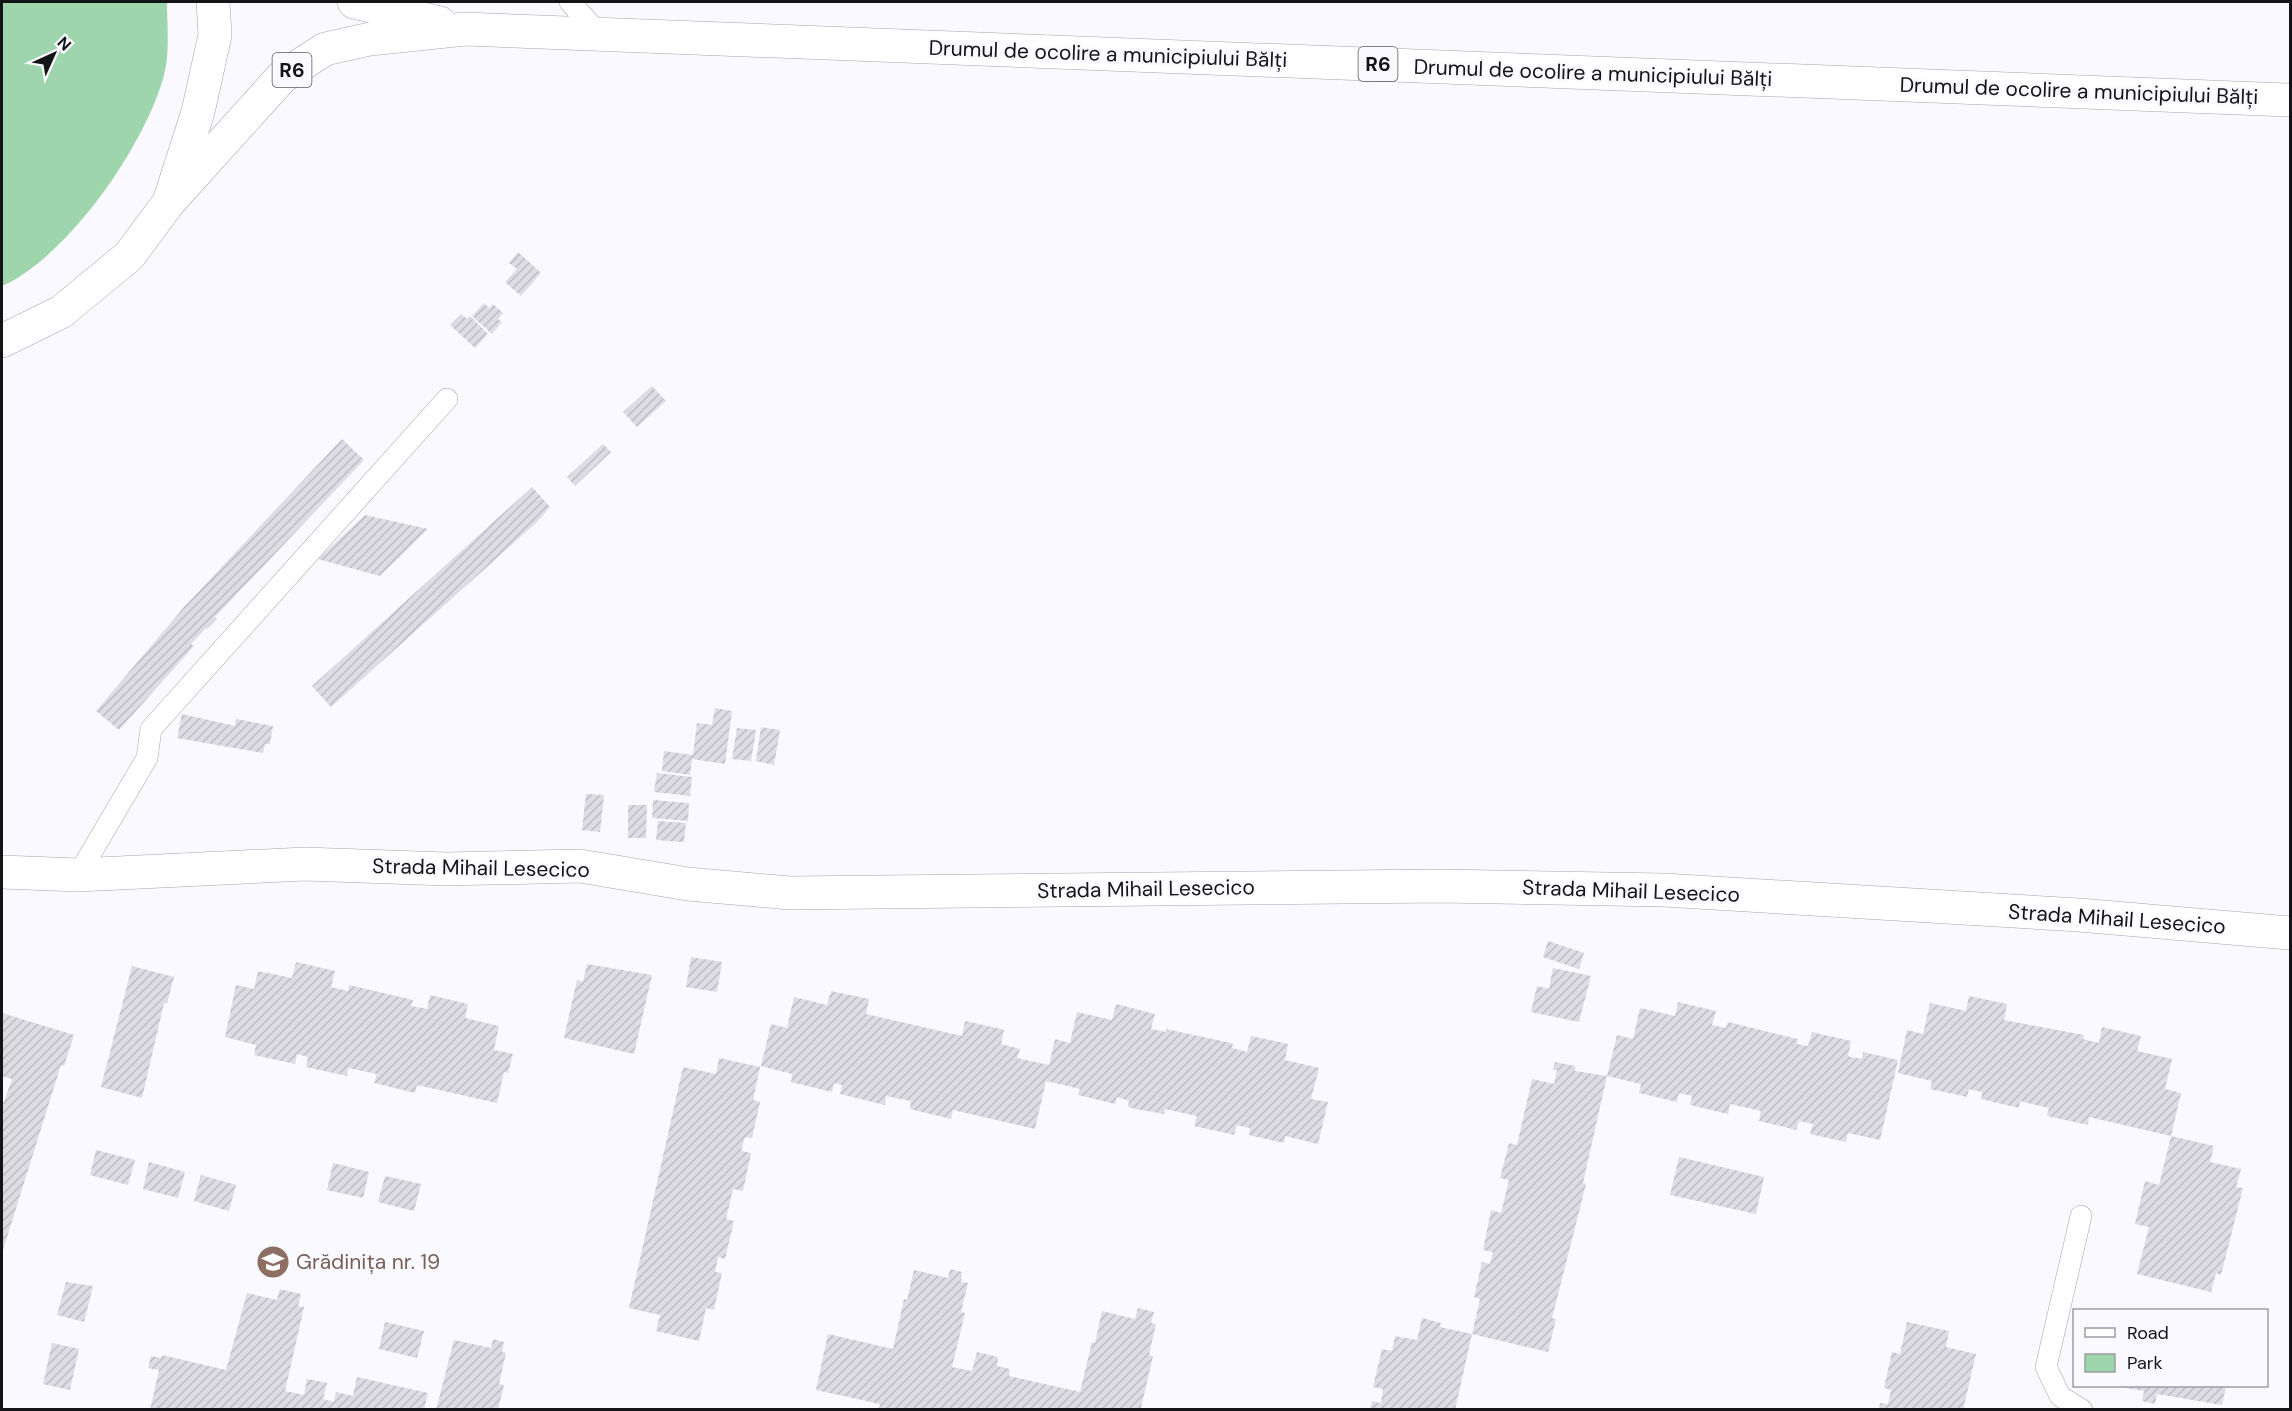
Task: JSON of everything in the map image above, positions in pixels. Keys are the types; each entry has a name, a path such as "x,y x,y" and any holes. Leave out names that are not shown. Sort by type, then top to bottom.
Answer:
{"main road":[{"path":"170,202 198,112 215,35 213,2"},
{"name":"Drumul de ocolire a municipiului Bălți","path":"354,2 465,29"},
{"name":"Drumul de ocolire a municipiului Bălți","path":"2,342 61,312 129,256 170,202 282,77 325,49 370,39 465,29 2290,100"},
{"name":"Strada Mihail Lesecico","path":"2,872 78,875 305,864 447,869 580,866 688,884 790,893 1428,886 1664,890 2079,915 2290,933"}],"lane":[{"path":"570,2 599,34"},
{"path":"78,875 147,758 151,729 447,399"},
{"path":"2081,1216 2046,1367 2060,1396 2082,1410"}],"green space":[{"path":"2,2 167,2 168,39 166,66 155,103 122,164 101,196 78,225 53,250 27,271 2,286"}],"building":[{"path":"518,252 541,273 521,296 505,282 517,269 509,263"},
{"path":"484,303 489,308 493,304 503,313 498,319 502,322 492,334 472,316"},
{"path":"461,314 467,319 470,316 488,334 475,348 450,325"},
{"path":"652,386 666,401 637,427 623,412"},
{"path":"342,439 364,460 215,617 217,619 191,644 194,646 119,730 96,711 184,607"},
{"path":"603,444 611,452 575,486 567,477"},
{"path":"532,487 550,507 537,522 331,707 312,686"},
{"path":"365,515 428,529 380,576 318,559"},
{"path":"715,708 732,711 725,764 692,759 690,775 662,771 664,751 693,755 697,723 712,725"},
{"path":"182,714 235,726 236,719 273,726 270,744 265,744 263,753 177,738"},
{"path":"761,727 780,730 774,765 756,761"},
{"path":"737,728 756,730 751,761 732,759"},
{"path":"657,773 692,777 690,796 654,792"},
{"path":"586,794 604,795 600,832 582,830"},
{"path":"653,800 689,803 688,821 652,818"},
{"path":"628,805 647,805 646,838 628,838"},
{"path":"658,821 686,823 684,842 656,840"},
{"path":"1548,941 1584,953 1579,969 1543,957"},
{"path":"691,957 722,962 717,992 686,987"},
{"path":"296,962 335,971 331,987 348,991 349,985 413,1000 411,1006 427,1009 430,995 468,1004 465,1018 499,1026 494,1050 513,1054 508,1073 504,1072 497,1103 417,1085 415,1093 374,1083 377,1074 348,1068 347,1076 306,1067 308,1057 297,1054 295,1064 254,1055 256,1045 225,1037 236,985 254,989 258,971 292,978"},
{"path":"587,964 652,975 634,1054 564,1038 577,980 583,982"},
{"path":"132,966 174,977 167,1003 164,1003 142,1098 101,1087"},
{"path":"1553,968 1591,976 1579,1022 1531,1012 1537,986 1549,989"},
{"path":"831,991 869,999 866,1014 953,1034 962,1036 965,1021 1004,1030 1001,1044 1020,1049 1017,1058 1049,1065 1055,1039 1070,1043 1077,1012 1112,1020 1116,1004 1155,1014 1151,1029 1166,1032 1166,1029 1231,1043 1232,1048 1247,1052 1251,1036 1288,1044 1285,1060 1319,1068 1311,1099 1328,1102 1318,1144 1285,1136 1284,1143 1249,1135 1250,1128 1237,1125 1234,1135 1194,1126 1197,1116 1165,1109 1164,1114 1131,1108 1128,1106 1129,1101 1117,1097 1115,1104 1078,1095 1080,1089 1046,1081 1035,1129 953,1110 951,1119 910,1109 911,1101 886,1096 885,1105 840,1094 842,1085 834,1083 832,1092 791,1082 792,1074 761,1066 771,1024 787,1028 794,997 827,1005"},
{"path":"1969,996 2007,1004 2004,1020 2084,1035 2083,1039 2099,1043 2102,1027 2141,1036 2137,1051 2172,1059 2165,1089 2181,1093 2171,1136 2089,1117 2088,1125 2047,1116 2049,1108 2020,1101 2019,1108 1981,1099 1982,1092 1969,1089 1967,1097 1930,1089 1932,1081 1898,1073 1907,1030 1923,1034 1930,1003 1966,1011"},
{"path":"1678,1002 1716,1011 1712,1025 1726,1028 1728,1022 1798,1039 1797,1044 1808,1046 1812,1032 1851,1041 1848,1056 1851,1057 1862,1059 1863,1052 1898,1060 1880,1140 1848,1133 1846,1142 1810,1134 1813,1124 1799,1121 1796,1130 1759,1121 1761,1111 1730,1104 1728,1114 1690,1105 1692,1096 1679,1093 1677,1102 1639,1093 1641,1084 1607,1076 1617,1035 1633,1039 1640,1008 1675,1016"},
{"path":"2,1013 74,1035 64,1066 61,1065 2,1253 2,1101 4,1102 12,1079 2,1076"},
{"path":"719,1058 760,1067 753,1100 760,1102 752,1138 745,1137 741,1151 751,1153 743,1191 733,1189 726,1219 734,1221 725,1259 718,1257 715,1272 722,1273 714,1310 706,1308 699,1341 656,1331 660,1315 629,1308 683,1067 716,1074"},
{"path":"1555,1062 1575,1066 1575,1071 1607,1076 1583,1183 1586,1184 1552,1318 1556,1319 1548,1352 1472,1334 1480,1299 1474,1297 1482,1262 1490,1264 1493,1252 1483,1250 1491,1210 1501,1213 1509,1180 1500,1178 1509,1143 1517,1145 1532,1079 1554,1084 1557,1070 1553,1070"},
{"path":"2171,1136 2214,1146 2210,1162 2241,1169 2236,1187 2243,1188 2221,1275 2216,1273 2211,1292 2137,1274 2149,1227 2135,1224 2145,1181 2159,1185"},
{"path":"96,1150 135,1160 128,1185 90,1175"},
{"path":"1679,1157 1764,1177 1756,1214 1670,1195"},
{"path":"149,1162 185,1172 178,1198 143,1189"},
{"path":"333,1163 369,1172 363,1198 327,1190"},
{"path":"201,1175 236,1185 229,1211 194,1201"},
{"path":"385,1176 421,1184 414,1211 378,1202"},
{"path":"950,1269 962,1272 961,1282 968,1283 961,1312 965,1313 952,1367 972,1371 977,1352 998,1357 997,1366 1010,1369 1009,1376 1080,1392 1102,1311 1135,1319 1138,1308 1154,1312 1151,1323 1156,1324 1149,1355 1153,1356 1141,1408 1145,1410 884,1410 879,1408 880,1404 816,1390 828,1334 893,1349 904,1299 907,1300 914,1270 948,1278"},
{"path":"66,1282 93,1286 84,1322 57,1315"},
{"path":"280,1289 301,1294 298,1306 304,1307 285,1391 304,1395 307,1379 327,1383 323,1399 334,1402 336,1392 353,1396 357,1377 428,1393 424,1410 150,1410 159,1370 148,1368 151,1356 161,1358 162,1355 226,1370 247,1293 277,1300"},
{"path":"1422,1318 1441,1323 1440,1327 1472,1334 1455,1410 1370,1410 1372,1401 1381,1403 1383,1389 1373,1387 1382,1349 1392,1351 1395,1336 1417,1340"},
{"path":"385,1322 424,1331 417,1358 379,1349"},
{"path":"1907,1322 1949,1331 1946,1347 1976,1354 1963,1410 1879,1410 1880,1403 1888,1404 1891,1390 1884,1388 1892,1352 1900,1354"},
{"path":"493,1339 504,1342 502,1352 506,1353 499,1384 504,1385 498,1410 436,1410 454,1340 491,1348"},
{"path":"52,1343 79,1349 70,1390 43,1384"},
{"path":"2226,1387 2222,1405 2157,1394 2155,1404 2142,1401 2144,1391 2126,1388"}],"place":[{"name":"Grădinița nr. 19","path":"273,1262"}]}
